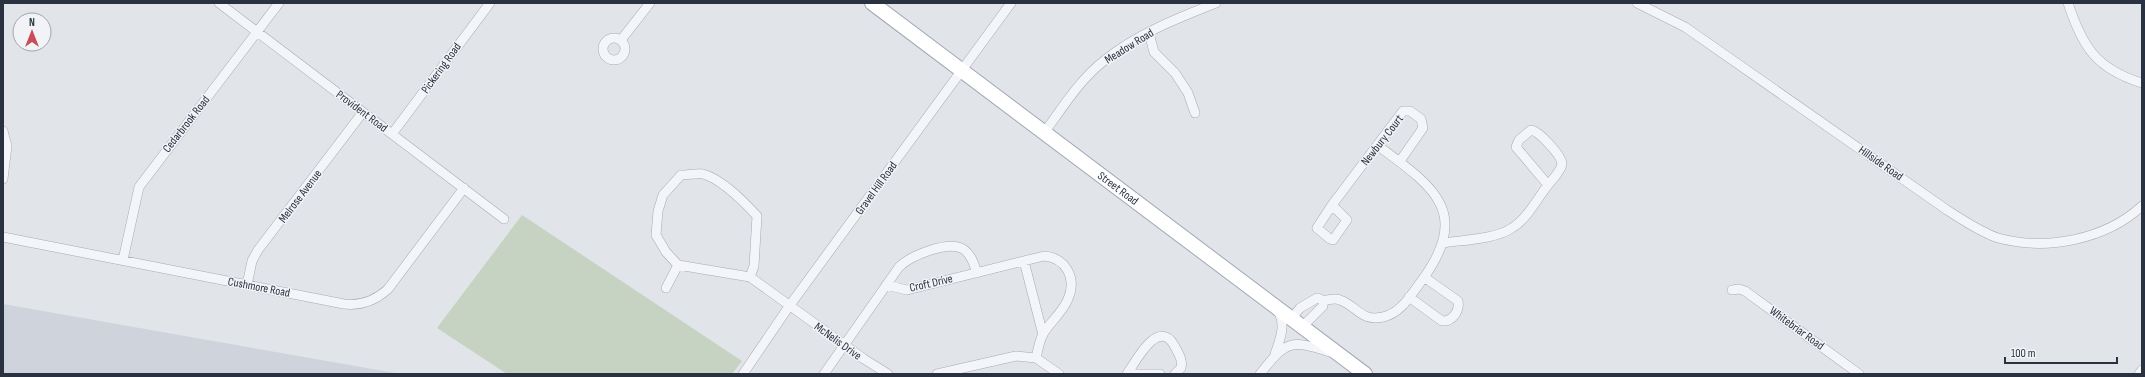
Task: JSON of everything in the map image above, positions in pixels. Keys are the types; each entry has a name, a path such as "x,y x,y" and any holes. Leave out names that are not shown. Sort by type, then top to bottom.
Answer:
{"main road":[{"name":"Street Road","path":"872,3 1365,374"}],"street":[{"name":"Provident Road","path":"219,3 504,219"},
{"name":"Cedarbrook Road","path":"123,260 139,187 279,3"},
{"name":"Pickering Road","path":"392,134 490,3"},
{"path":"621,40 650,3"},
{"name":"Gravel Hill Road","path":"743,374 790,304 960,70 1011,3"},
{"name":"Meadow Road","path":"1044,132 1073,93 1105,60 1149,33 1216,3"},
{"name":"Hillside Road","path":"1637,3 1685,27 1947,210 1977,228 1998,237 2038,243 2080,239 2111,227 2142,206"},
{"path":"2068,3 2082,40 2096,58 2111,69 2142,83"},
{"path":"1149,33 1154,52 1175,73 1188,93 1195,113"},
{"name":"Newbury Court","path":"1332,205 1403,111 1410,110 1422,121 1423,128 1400,162"},
{"name":"Melrose Avenue","path":"247,285 252,261 258,250 363,112"},
{"path":"1443,243 1500,234 1512,229 1519,223 1548,185 1561,166 1561,159 1539,132 1531,130 1519,140 1516,147 1548,185"},
{"path":"3,131 7,146 3,179"},
{"path":"1296,323 1300,308 1317,298 1323,300 1334,298 1342,300 1360,314 1376,318 1392,314 1409,297 1424,277 1434,262 1443,243 1443,214 1436,194 1425,181 1377,145"},
{"path":"703,174 719,183 740,199 757,216 754,266 750,277 678,265 666,252 656,235 658,211 663,195 682,175 703,174"},
{"name":"Cushmore Road","path":"3,237 344,304 360,304 374,299 388,289 464,188"},
{"name":"Croft Drive","path":"824,374 904,261 947,246 964,249 973,262 977,272"},
{"name":"Croft Drive","path":"886,285 907,290 1044,256 1051,256 1063,263 1071,275 1069,298 1043,335 1036,358"},
{"path":"1024,261 1043,335"},
{"path":"666,288 678,265"},
{"name":"McNelis Drive","path":"750,277 790,304 844,345 888,374"},
{"path":"1409,297 1442,321 1452,318 1458,310 1458,301 1424,277"},
{"name":"Whitebriar Road","path":"1732,290 1739,289 1745,291 1859,374"},
{"path":"1296,323 1323,306 1323,300"},
{"path":"1273,304 1282,316 1282,326 1275,354"},
{"path":"1126,374 1151,340 1161,336 1169,338 1172,341 1182,359 1181,368 1175,374"},
{"path":"1260,374 1275,354 1286,346 1300,344 1339,354"},
{"path":"937,374 1007,357 1027,356 1036,358 1059,374"},
{"path":"2139,374 2142,370"},
{"path":"1136,374 1160,374"}],"shaded area":[{"path":"3,304 401,374 3,374"}],"green space":[{"path":"522,215 742,361 732,374 507,374 437,328"}]}
